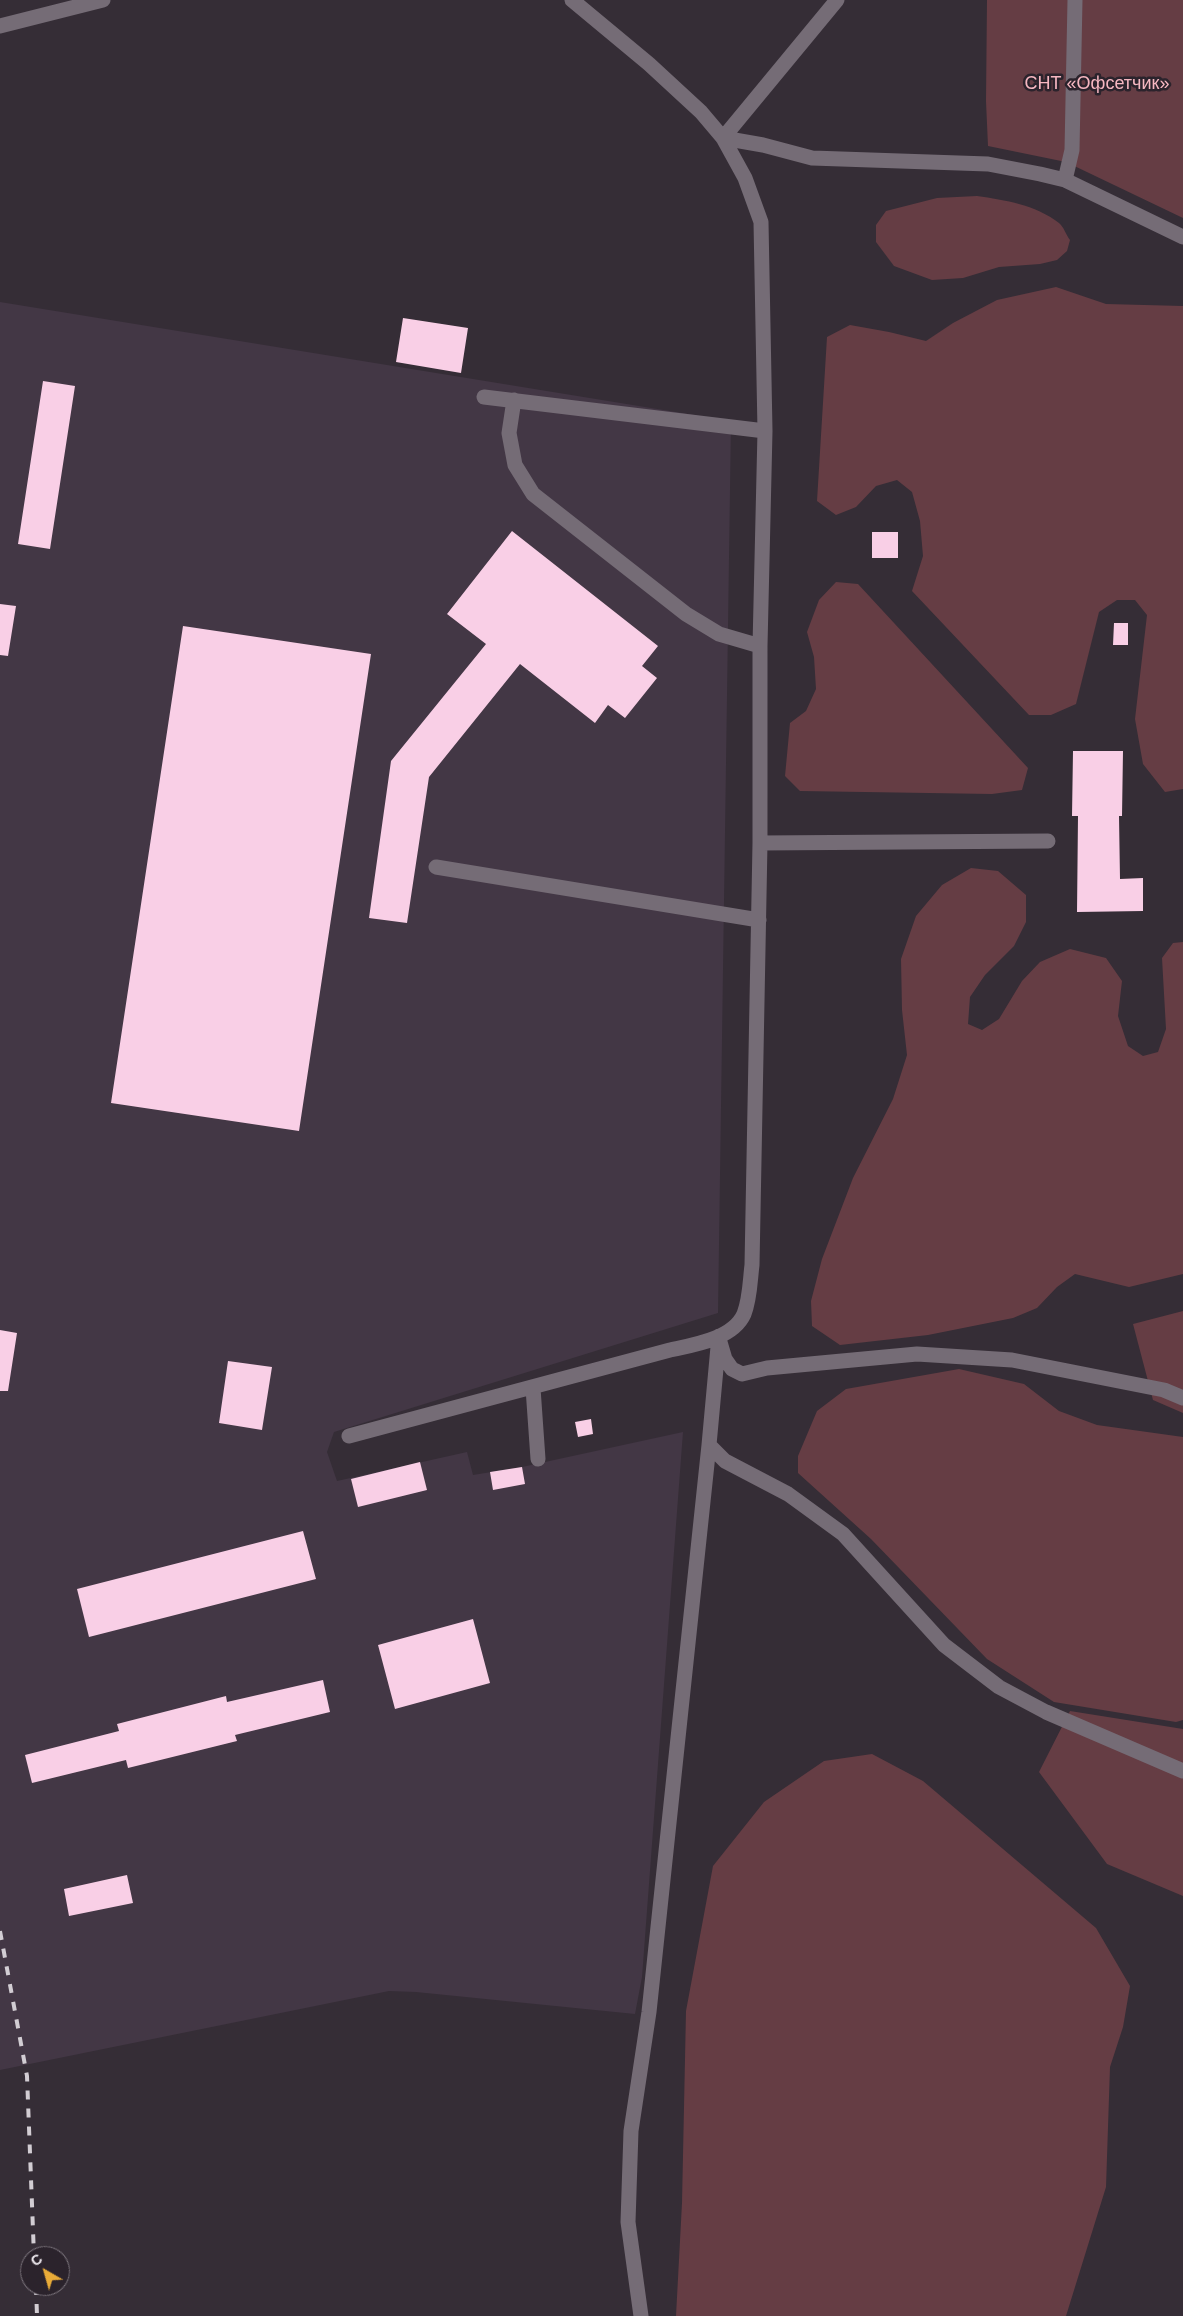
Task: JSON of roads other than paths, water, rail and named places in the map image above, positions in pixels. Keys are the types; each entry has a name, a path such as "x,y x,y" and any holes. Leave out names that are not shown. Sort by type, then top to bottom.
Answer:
{"street":[{"path":"0,26 103,0"},
{"path":"349,1436 670,1350 709,1342 730,1330 743,1316 749,1292 752,1265 759,920 760,646 765,431 761,222 746,178 723,138 701,112 572,0"},
{"path":"723,138 837,0"},
{"path":"1065,180 1072,150 1075,0"},
{"path":"723,138 763,145 812,158 988,164 1065,180 1182,232"},
{"path":"484,397 765,431"},
{"path":"514,400 509,433 515,465 534,494 686,614 719,634 760,646"},
{"path":"760,843 1048,841"},
{"path":"436,867 759,920"},
{"path":"719,1336 725,1359 732,1369 742,1374 767,1368 917,1354 1012,1360 1164,1390 1183,1398"},
{"path":"641,2316 628,2222 632,2132 649,2012 719,1336"},
{"path":"533,1388 538,1459"},
{"path":"709,1445 725,1461 788,1494 843,1534 944,1645 999,1687 1046,1712 1183,1770"}],"railway":[{"path":"0,1931 27,2076 34,2246"},
{"path":"36,2296 37,2316"}],"park label":[{"name":"СНТ «Офсетчик»","path":"1097,84"}]}
